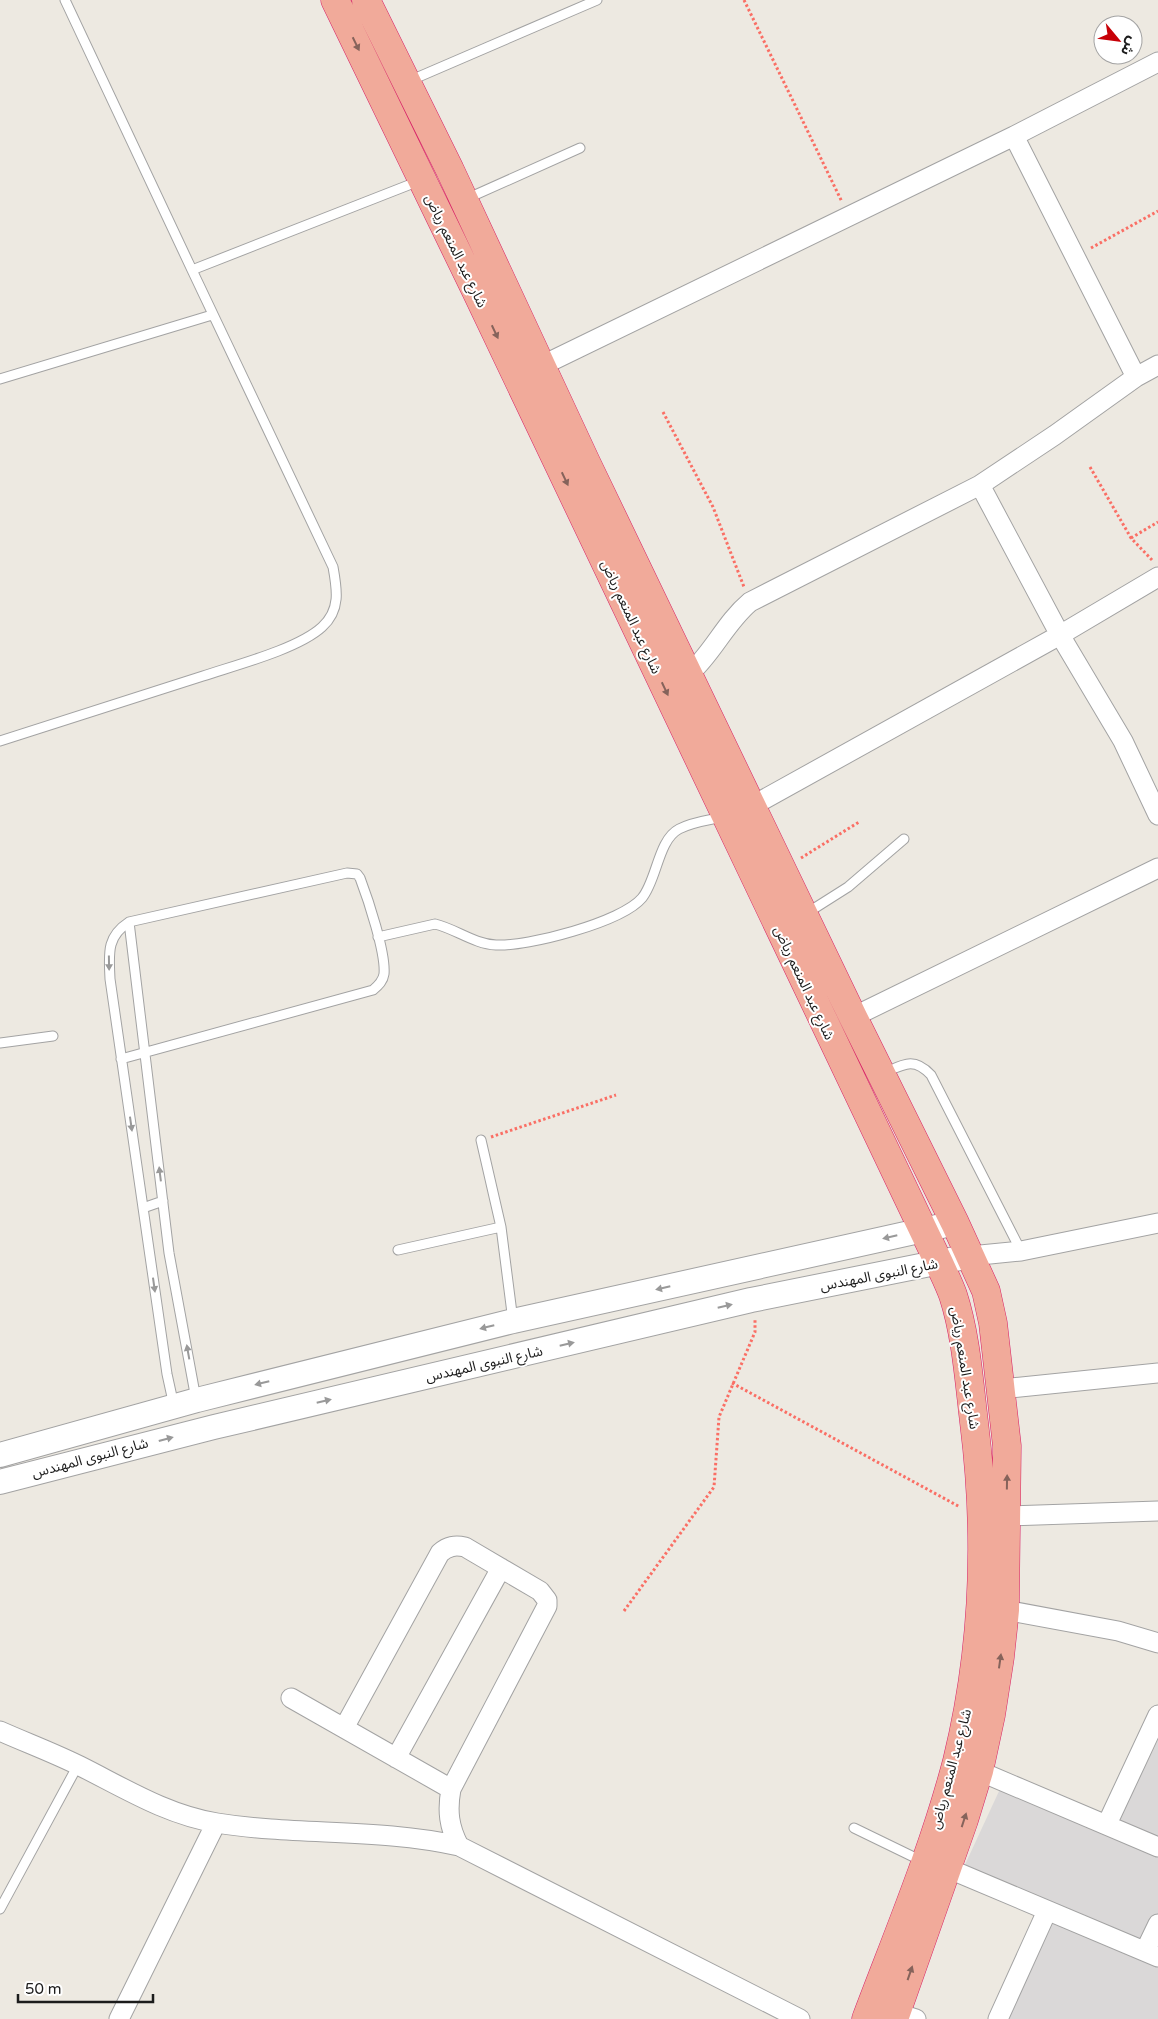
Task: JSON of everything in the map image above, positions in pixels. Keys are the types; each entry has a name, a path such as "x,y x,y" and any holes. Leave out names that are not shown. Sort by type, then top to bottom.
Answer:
{"highway":[{"name":"شارع عبد المنعم رياض","path":"335,0 476,291 939,1263 953,1296 961,1327 978,1453 994,1518 1005,1610 992,1715 979,1771 964,1820 936,1865 866,2019"},
{"name":"شارع عبد المنعم رياض","path":"366,0 450,170 541,366 784,869 853,1017 955,1223 986,1291 993,1323 1007,1446 980,1602 976,1655 968,1708 957,1760 942,1812 936,1865 902,2017"},
{"path":"422,180 450,170"},
{"path":"476,291 501,280"},
{"path":"778,928 805,915"}],"street":[{"path":"541,366 1014,136 1158,62"},
{"path":"1014,136 1136,378"},
{"path":"689,674 702,662 731,620 750,602 980,485 1136,378 1158,365"},
{"path":"980,485 1060,634 1123,741 1158,815"},
{"path":"725,816 752,806 1060,634 1158,577"},
{"path":"853,1017 1158,868"},
{"name":"شارع النبوى المهندس","path":"0,1455 192,1401 513,1321 955,1223"},
{"path":"970,1256 1020,1251 1158,1223"},
{"name":"شارع النبوى المهندس","path":"0,1482 214,1426 751,1300 970,1256"},
{"path":"513,1321 518,1356"},
{"path":"1001,1389 1158,1374"},
{"path":"192,1401 214,1426"},
{"path":"96,1428 102,1456"},
{"path":"994,1518 1158,1511"},
{"path":"344,1728 440,1553 452,1546 465,1547 540,1591 547,1600 546,1606 451,1789 448,1819 452,1833 459,1846"},
{"path":"396,1758 501,1568"},
{"path":"1005,1610 1118,1631 1158,1643"},
{"path":"291,1698 451,1789"},
{"path":"1107,1824 1155,1727"},
{"path":"0,1731 78,1765 171,1811 216,1823 408,1836 459,1846 800,2019"},
{"path":"979,1771 1158,1847"},
{"path":"119,2019 216,1823"},
{"path":"936,1865 1151,1954 1158,1924"},
{"path":"998,2019 1047,1911"}],"lane":[{"path":"0,741 266,656 314,634 323,626 335,608 338,595 333,567 258,406 212,315 65,0"},
{"path":"406,83 591,1"},
{"path":"464,200 580,148"},
{"path":"192,270 422,180"},
{"path":"0,379 212,315"},
{"path":"378,937 435,924 445,926 479,942 495,945 517,944 554,937 624,913 642,898 672,834 678,829 725,816"},
{"path":"805,915 848,886 904,839"},
{"path":"121,1059 373,990 379,985 384,974 384,966 378,937 360,878 357,874 352,873 129,922 115,934 110,943 110,979 121,1059 167,1374 192,1401"},
{"path":"129,922 163,1201 192,1401"},
{"path":"0,1043 53,1036"},
{"path":"882,1074 900,1066 913,1063 925,1069 930,1075 1020,1251"},
{"path":"481,1140 501,1227 513,1321"},
{"path":"143,1208 163,1201"},
{"path":"398,1250 501,1227"},
{"path":"0,1909 78,1765"},
{"path":"854,1828 936,1865"}],"path":[{"path":"744,0 849,216"},
{"path":"1074,258 1158,211"},
{"path":"663,412 713,507 750,602"},
{"path":"1090,466 1132,538 1158,566"},
{"path":"1132,538 1158,522"},
{"path":"784,869 859,822"},
{"path":"481,1140 616,1095"},
{"path":"624,1611 714,1487 719,1417 755,1332 756,1324 751,1300"},
{"path":"732,1383 994,1518"}],"shaded area":[{"path":"1158,1740 1158,2019 1004,2019 1054,1907 963,1869 1000,1789 1110,1836"}]}
